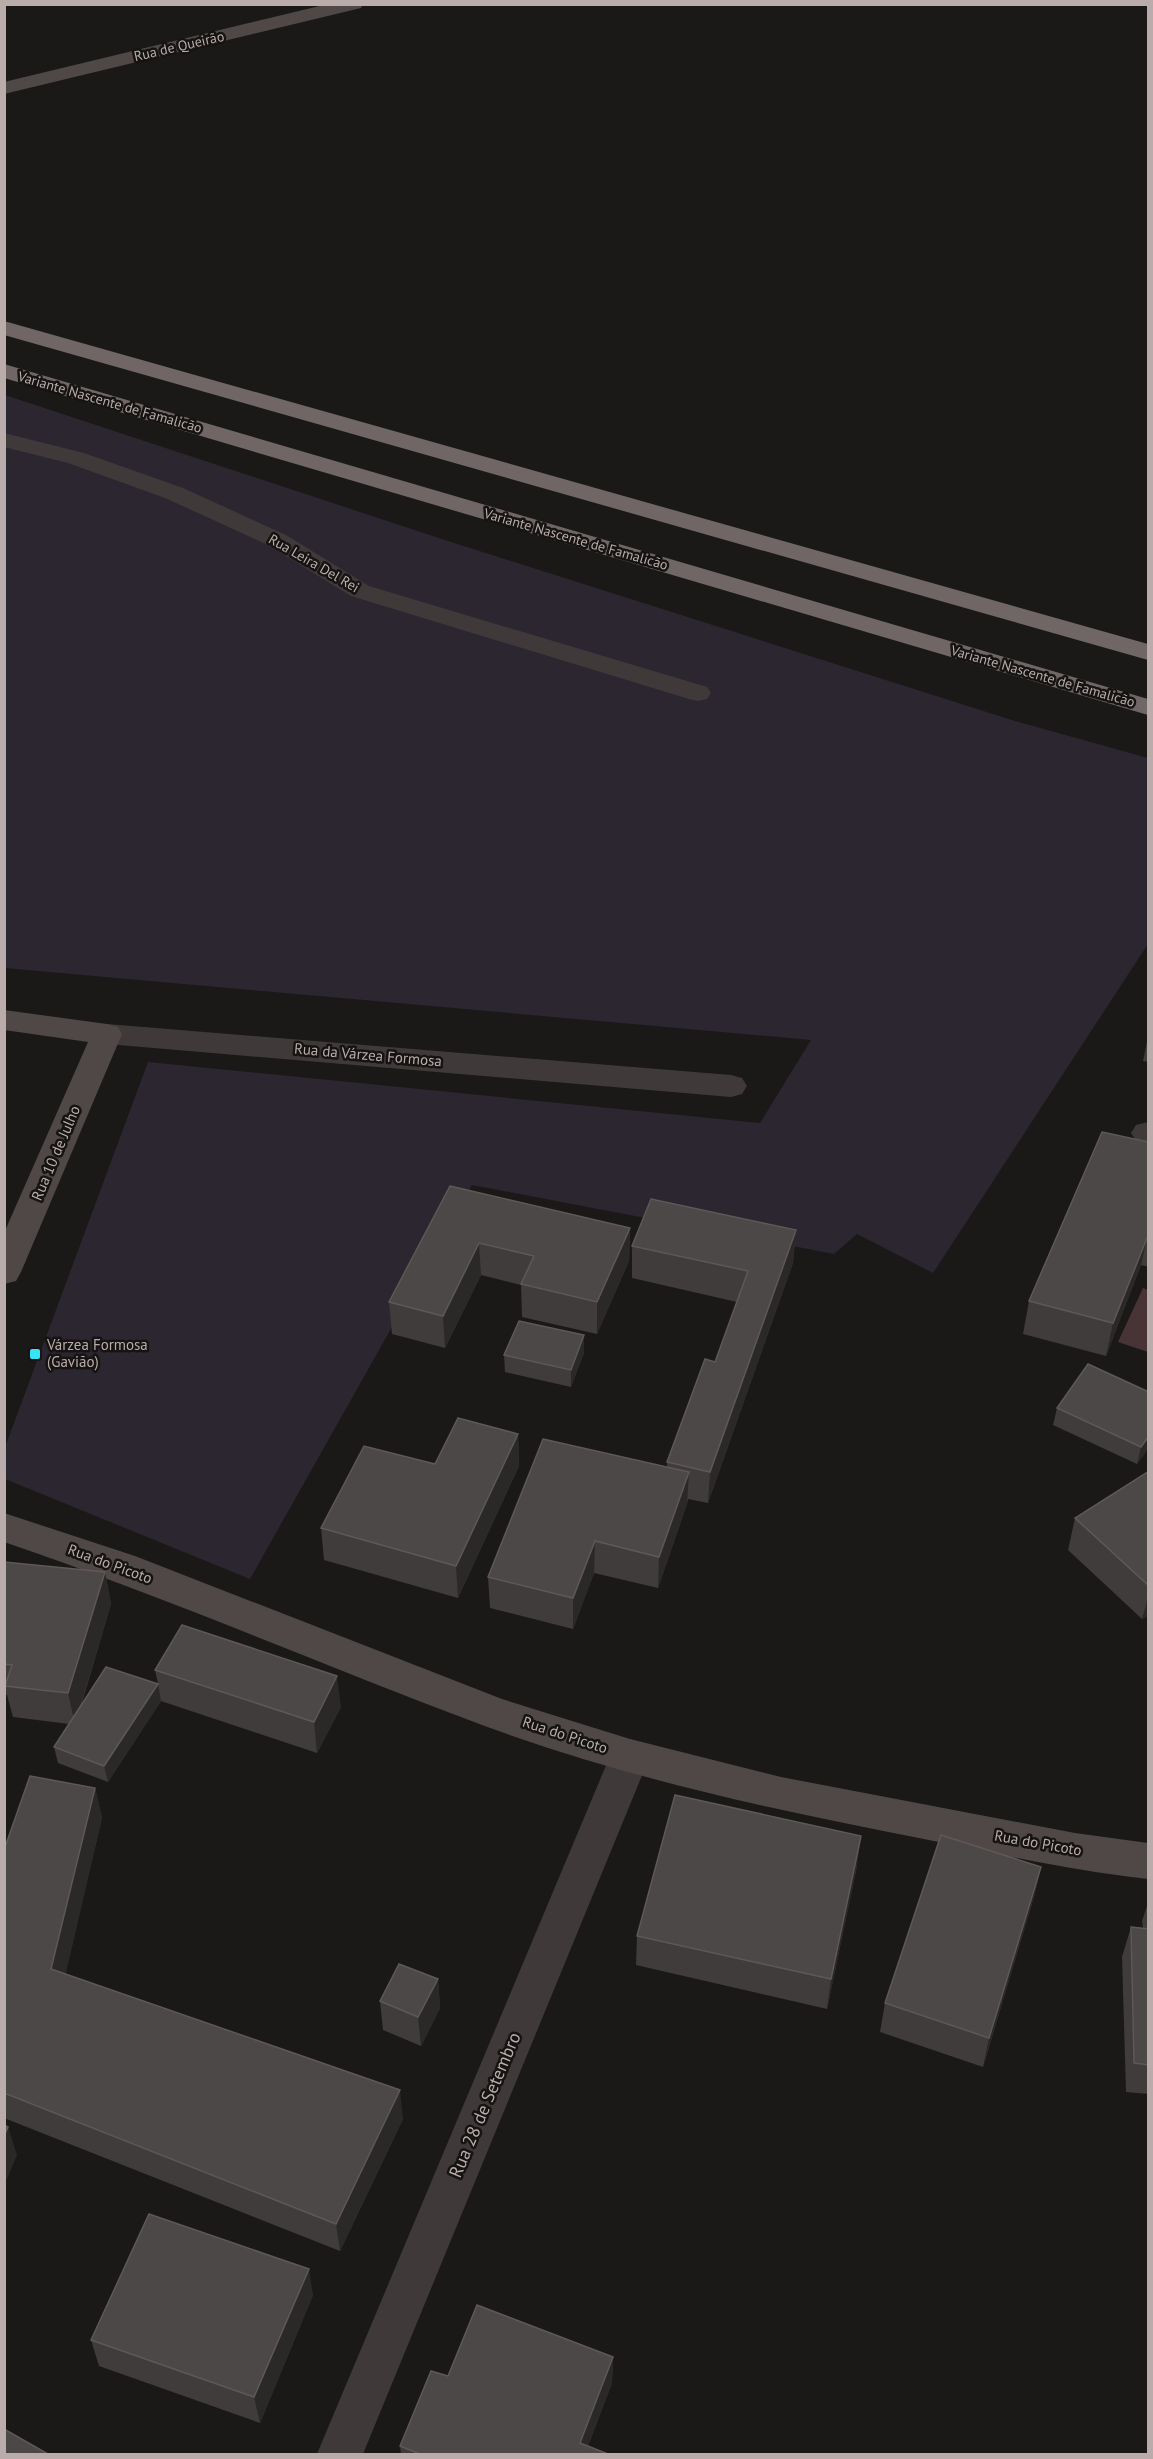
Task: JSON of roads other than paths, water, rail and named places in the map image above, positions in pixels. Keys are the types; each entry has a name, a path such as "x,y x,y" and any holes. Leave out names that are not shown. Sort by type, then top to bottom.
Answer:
{"highway":[{"path":"4,328 1149,652"},
{"name":"Variante Nascente de Famalicão","path":"4,370 1149,707"}],"street":[{"name":"Rua de Queirão","path":"4,88 354,4"},
{"name":"Rua Leira Del Rei","path":"4,440 76,458 174,493 277,540 360,591 698,693"},
{"name":"Rua da Várzea Formosa","path":"4,1020 107,1034 731,1086"},
{"name":"Rua 10 de Julho","path":"4,1272 107,1034"},
{"name":"Rua do Picoto","path":"4,1527 122,1568 495,1713 630,1756 782,1794 1075,1851 1149,1861"},
{"name":"Rua 28 de Setembro","path":"340,2454 630,1756"}],"place":[{"name":"Várzea Formosa (Gavião)","path":"35,1354"}]}
